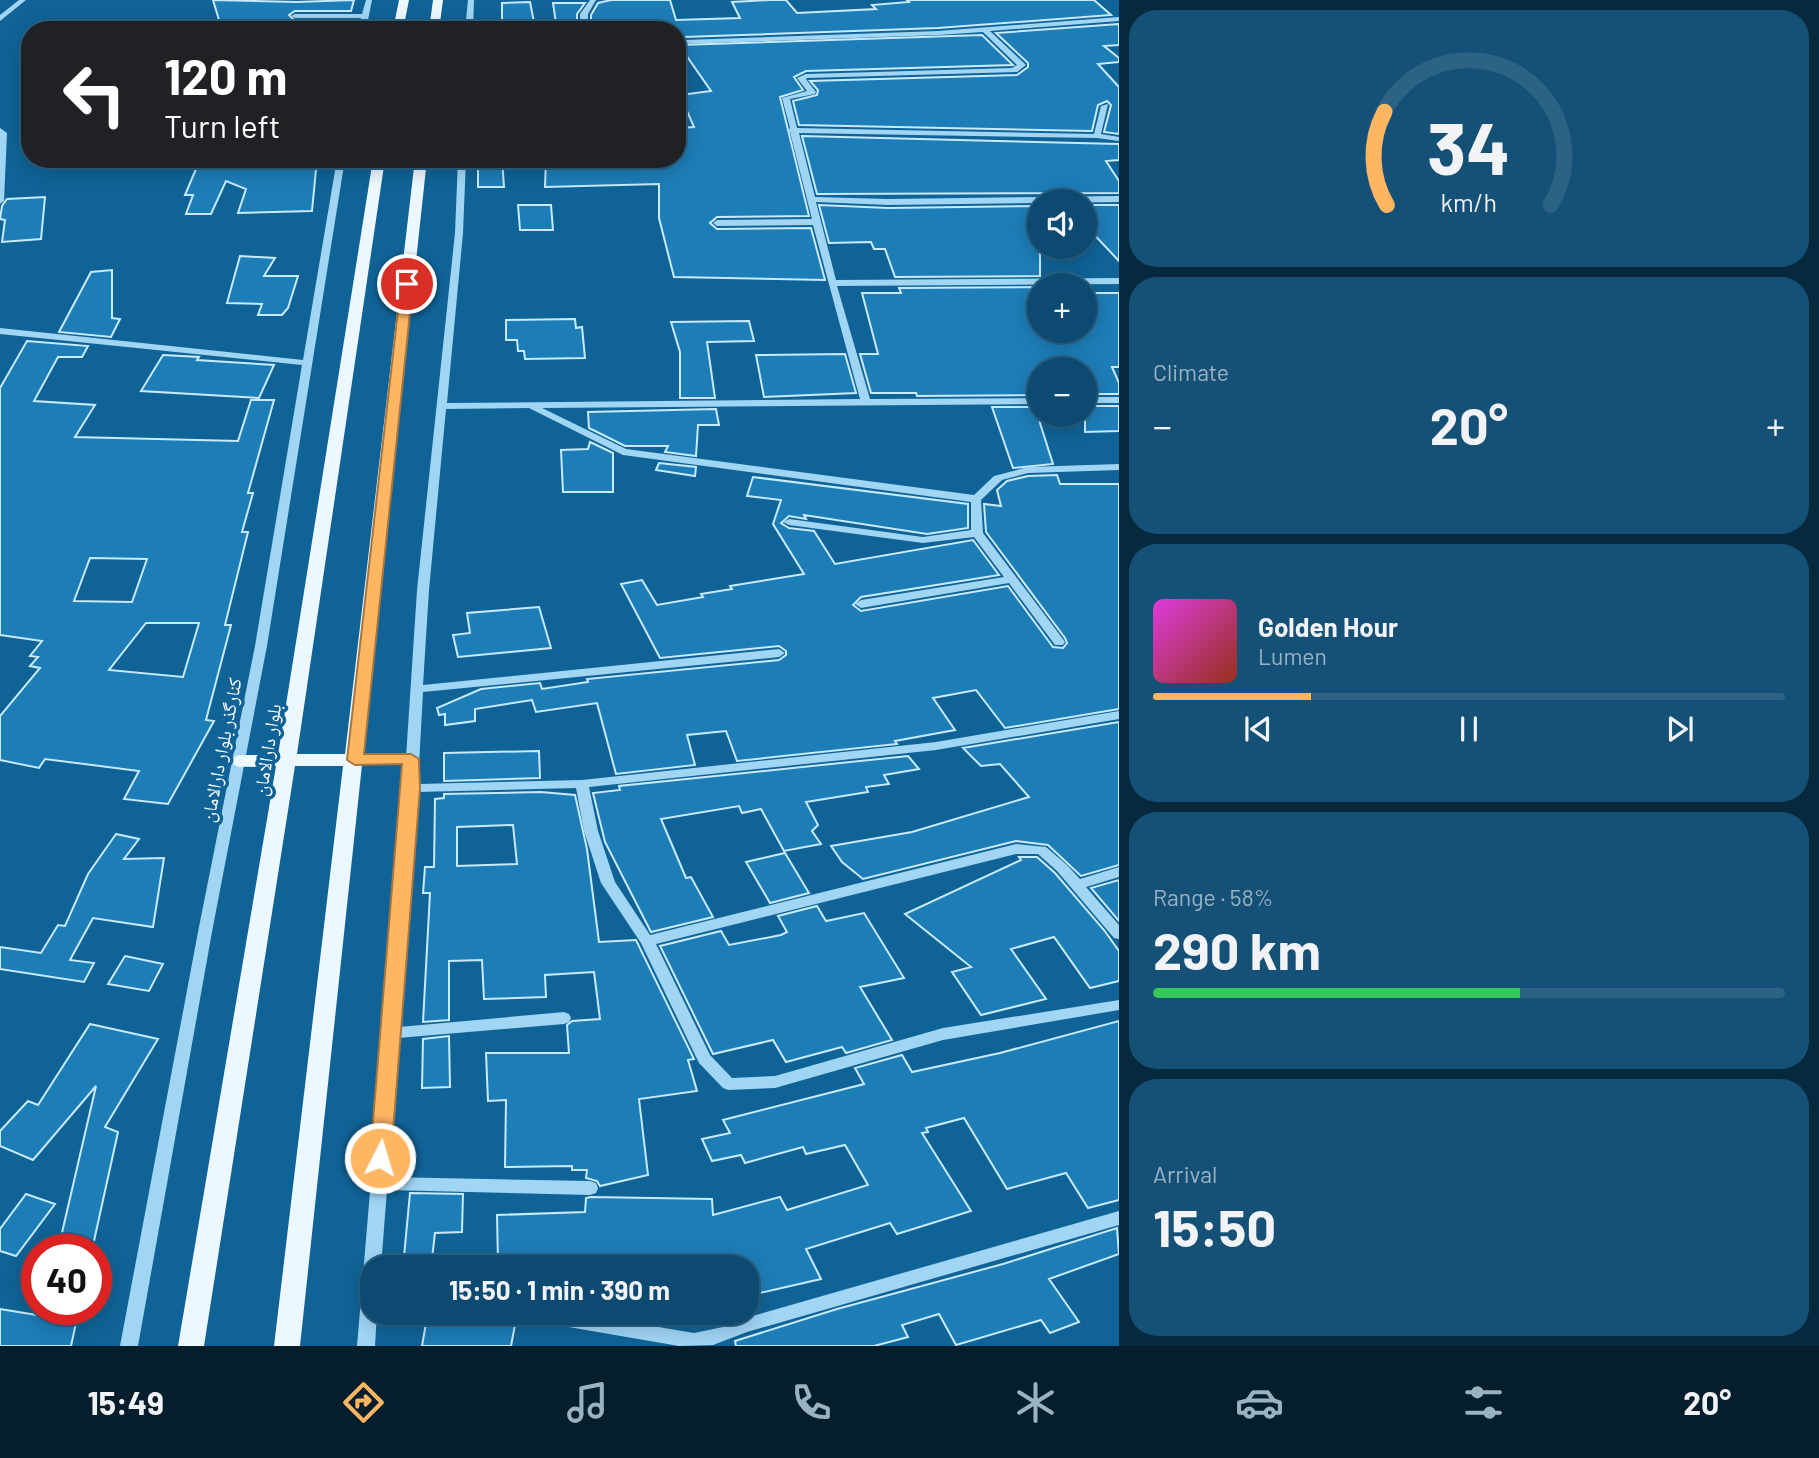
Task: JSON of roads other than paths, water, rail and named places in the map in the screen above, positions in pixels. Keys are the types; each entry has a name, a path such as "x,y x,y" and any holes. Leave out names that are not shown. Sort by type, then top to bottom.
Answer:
{"main road":[{"path":"400,21 404,0"},
{"path":"435,21 438,0"},
{"name":"بلوار دارالامان","path":"191,1346 287,761 378,168"},
{"path":"287,1346 420,168"},
{"path":"238,761 411,759"}],"street":[{"path":"0,19 23,0"},
{"path":"364,21 369,0"},
{"path":"470,21 471,0"},
{"path":"584,21 584,14 593,0"},
{"path":"295,16 365,16"},
{"path":"686,40 985,30 1119,19"},
{"path":"866,402 832,283 786,98 811,92 802,77 1014,69 1022,65 985,30"},
{"path":"1097,136 1105,106"},
{"path":"0,130 3,133 0,201"},
{"path":"792,130 1097,136 1119,139"},
{"name":"کنارگذر بلوار دارالامان","path":"130,1346 261,646 340,168"},
{"path":"374,1255 411,788 416,689 459,233 462,168"},
{"path":"810,199 888,202 1119,199"},
{"path":"717,223 816,222"},
{"path":"832,283 1119,281"},
{"path":"0,331 307,363"},
{"path":"1097,400 1119,400"},
{"path":"442,406 1027,401"},
{"path":"531,406 623,452 976,499"},
{"path":"1059,642 977,533 976,499 998,478 1028,470 1119,467"},
{"path":"789,522 923,540 977,533"},
{"path":"861,604 1012,579"},
{"path":"416,689 779,653"},
{"path":"411,788 582,783 936,746 1119,715"},
{"path":"582,783 591,831 608,883 647,941 704,1059 728,1084 775,1082 943,1034 1119,1005"},
{"path":"647,941 1016,849 1041,850 1077,885 1119,934"},
{"path":"1077,885 1119,872"},
{"path":"391,1033 565,1018"},
{"path":"378,1183 590,1188"},
{"path":"759,1321 1119,1218"},
{"path":"366,1346 368,1325"},
{"path":"599,1325 694,1341 730,1334 745,1325"}]}
